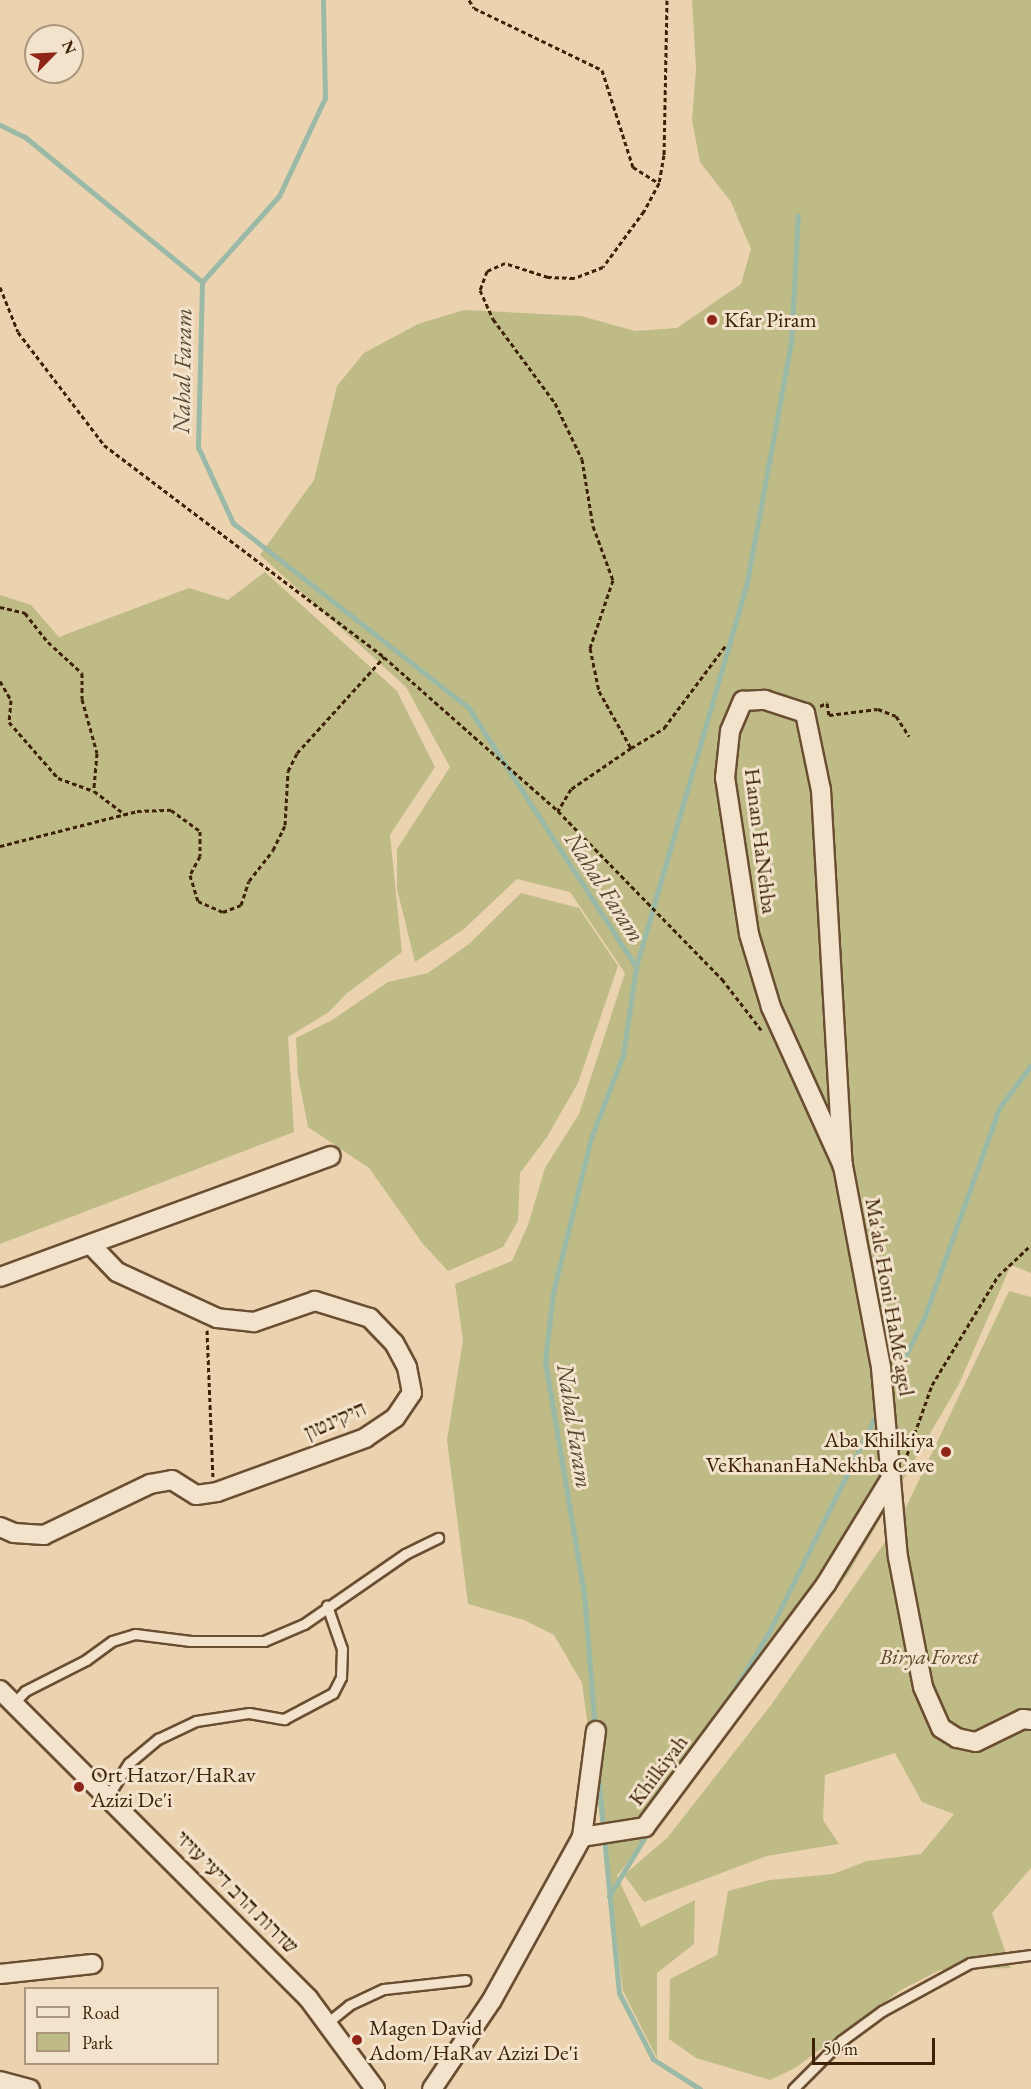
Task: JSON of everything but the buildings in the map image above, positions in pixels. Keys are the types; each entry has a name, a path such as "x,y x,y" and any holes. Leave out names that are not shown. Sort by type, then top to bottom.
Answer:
{"street":[{"name":"Hanan HaNehba","path":"805,713 765,700 743,701 730,731 725,778 749,934 771,1007 843,1166"},
{"path":"805,713 821,790 843,1166"},
{"path":"0,1277 92,1246 331,1156"},
{"name":"Ma'ale Honi HaMe'agel","path":"843,1166 881,1368 898,1557 923,1687 941,1728 957,1738 976,1742 1023,1719 1031,1720"},
{"name":"היקינטון","path":"0,1527 14,1533 44,1535 150,1484 172,1480 196,1495 213,1492 365,1438 395,1418 412,1393 407,1367 394,1343 370,1318 315,1300 254,1322 206,1314 117,1272 92,1246"},
{"name":"Khilkiyah","path":"582,1837 645,1827 826,1584 891,1478"},
{"name":"שדרות הרב דיעי עזיזי","path":"0,1690 308,1998 375,2089"},
{"path":"432,2089 492,2000 582,1837 596,1731"},
{"path":"0,1974 92,1964"},
{"path":"0,2081 30,2089"}],"lane":[{"path":"14,1703 25,1691 86,1660 112,1641 135,1634 191,1641 264,1641 304,1624 405,1554 438,1538"},
{"path":"108,1796 129,1763 158,1739 196,1721 249,1713 284,1719 333,1693 341,1677 342,1649 327,1606"},
{"path":"793,2089 841,2041 899,2002 970,1963 1031,1955"},
{"path":"327,2023 349,2005 384,1989 466,1980"}],"path":[{"path":"469,0 474,8 602,70 633,167 659,183"},
{"path":"631,748 599,692 590,648 613,580 593,526 582,459 555,403 493,320 480,290 487,271 505,263 548,277 574,278 603,267 644,211 659,183 664,155 667,0"},
{"path":"0,287 18,332 104,445 384,657 558,811 722,980 763,1032"},
{"path":"0,607 25,613 48,642 82,673 82,699 97,753 94,791"},
{"path":"558,811 571,789 664,728 726,645"},
{"path":"0,846 125,814 171,810 200,831 200,856 190,875 198,901 223,912 241,905 249,881 273,850 285,825 288,771 297,753 384,657"},
{"path":"0,681 11,700 9,722 58,778 94,791 125,814"},
{"path":"805,713 827,703 829,715 878,709 896,716 909,736"},
{"path":"891,1478 901,1477 913,1431 932,1385 998,1276 1031,1245"},
{"path":"206,1314 213,1492"}],"green space":[{"path":"692,0 1031,0 1031,1273 1011,1265 959,1384 848,1574 617,1876 641,1927 695,1900 694,1944 657,1973 657,2058 623,1991 582,1683 554,1635 524,1620 468,1604 447,1440 463,1340 455,1284 512,1261 528,1225 545,1168 579,1114 625,973 570,892 517,879 464,929 415,962 397,889 397,849 450,767 406,687 260,555 314,480 337,386 364,353 418,324 464,310 581,316 635,331 677,328 741,284 751,249 731,202 700,162 692,120 696,69"},
{"path":"265,572 397,691 435,767 390,835 402,952 346,994 329,1012 288,1037 294,1132 0,1244 0,595 31,605 59,637 189,588 228,600"},
{"path":"521,893 579,908 618,966 578,1083 547,1137 520,1173 518,1221 503,1247 448,1271 423,1244 369,1168 308,1127 298,1076 296,1038 332,1020 388,982 428,973 469,944"},
{"name":"Birya Forest","path":"1009,1291 1031,1297 1031,1868 992,1913 1011,1968 940,1970 901,1990 795,2068 770,2080 696,2058 669,2039 670,1979 717,1955 728,1891 770,1880 833,1874 867,1861 921,1854 954,1814 922,1802 895,1753 825,1775 823,1820 839,1844 767,1856 644,1902 624,1875 668,1837 771,1705 899,1522"}],"waterway":[{"path":"202,282 279,196 325,98 323,0"},
{"name":"Nahal Faram","path":"0,125 25,137 202,282 198,447 233,523 468,707 636,967 623,1055 591,1138 553,1293 545,1361 584,1593 595,1729"},
{"path":"636,967 747,582 791,343 798,215"},
{"path":"889,1389 924,1318 999,1108 1031,1065"},
{"path":"721,1711 769,1632 879,1409"},
{"path":"598,1775 619,1993 653,2059 700,2089"},
{"path":"609,1896 648,1832"}],"place":[{"name":"Kfar Piram","path":"712,320"},
{"name":"Aba Khilkiya VeKhananHaNekhba Cave","path":"946,1452"},
{"name":"Ort Hatzor/HaRav Azizi De'i","path":"79,1787"},
{"name":"Magen David Adom/HaRav Azizi De'i","path":"357,2040"}]}
